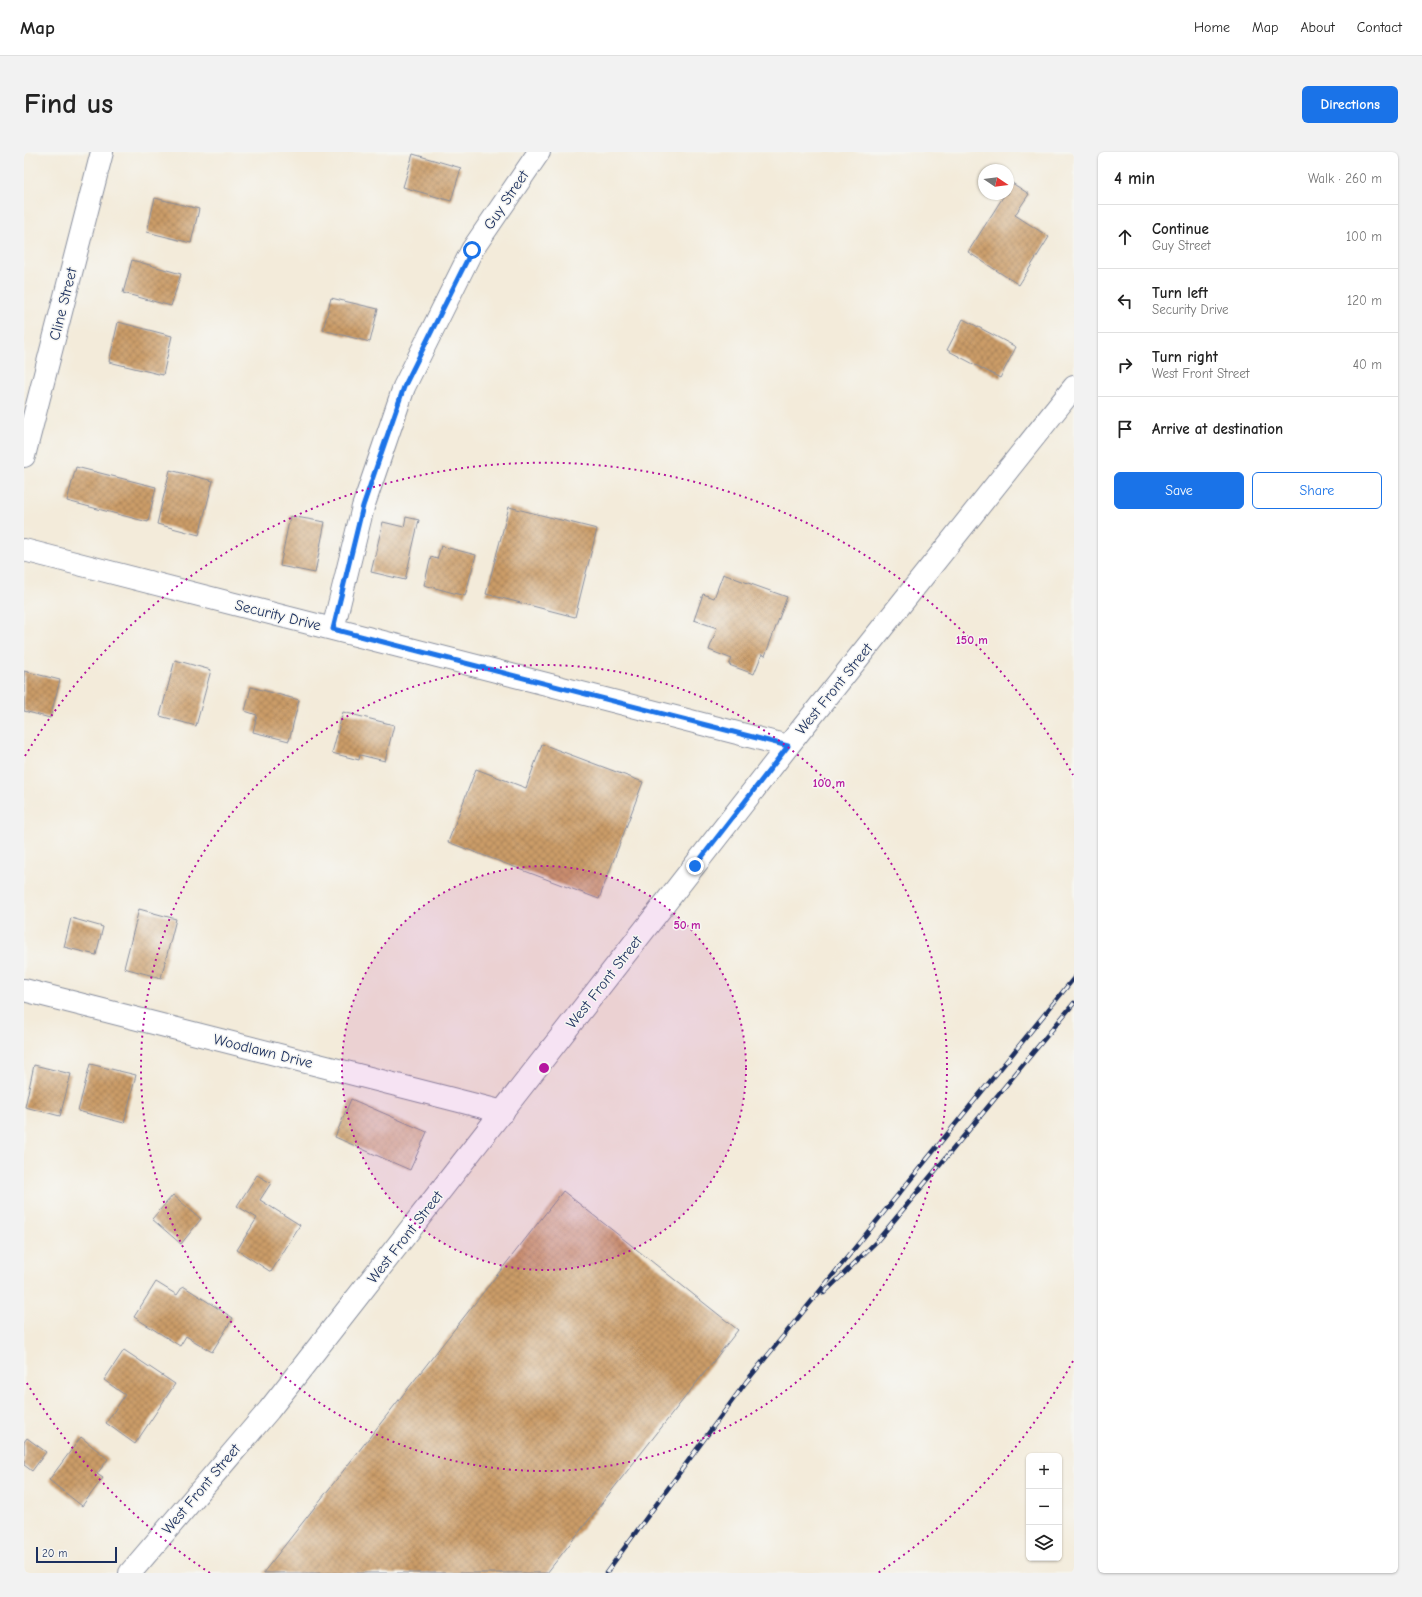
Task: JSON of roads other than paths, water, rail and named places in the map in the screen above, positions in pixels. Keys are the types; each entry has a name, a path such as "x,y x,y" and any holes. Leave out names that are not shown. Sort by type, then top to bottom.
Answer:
{"street":[{"name":"Cline Street","path":"24,456 102,152"},
{"name":"Guy Street","path":"333,629 363,506 404,387 472,250 539,152"},
{"name":"West Front Street","path":"130,1573 269,1410 788,746 1074,387"},
{"name":"Security Drive","path":"24,550 788,746"},
{"name":"Woodlawn Drive","path":"24,990 502,1112"}],"railway":[{"path":"606,1573 746,1382 1074,978"},
{"path":"824,1293 877,1241 1074,1003"}]}
